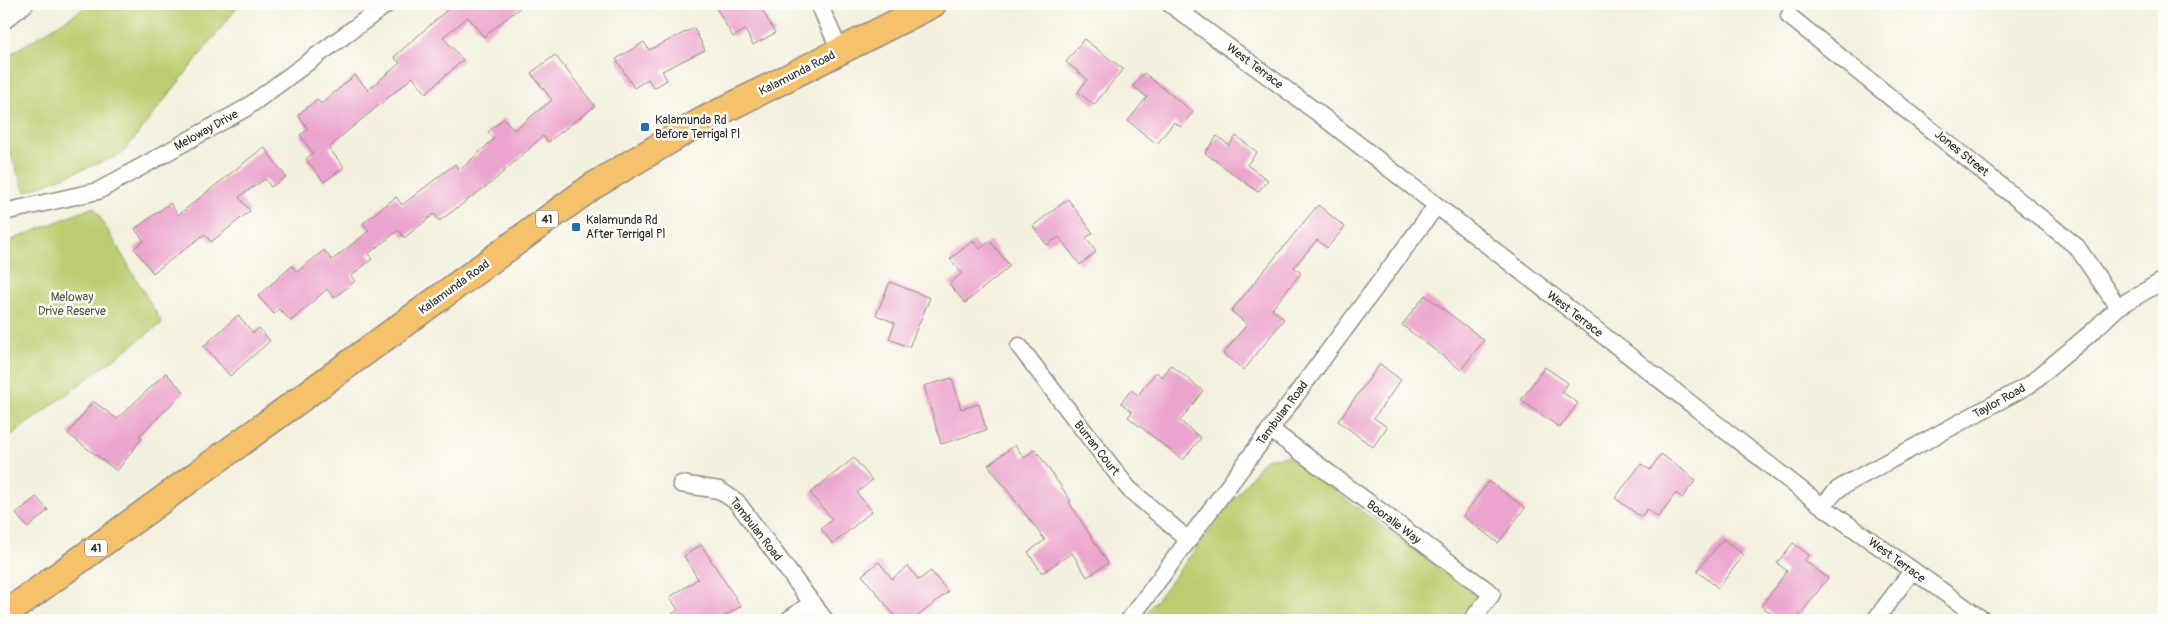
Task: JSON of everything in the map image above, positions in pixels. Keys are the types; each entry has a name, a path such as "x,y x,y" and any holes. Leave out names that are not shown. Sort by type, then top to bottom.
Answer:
{"main road":[{"name":"Kalamunda Road","path":"4,615 593,186 702,121 933,4"}],"street":[{"path":"4,22 25,4"},
{"name":"Meloway Drive","path":"4,212 98,191 246,108 387,4"},
{"path":"819,4 840,51"},
{"name":"West Terrace","path":"1170,4 1318,113 1822,506 1983,620"},
{"name":"Jones Street","path":"1789,16 2078,247 2118,307"},
{"name":"Tambulan Road","path":"1129,620 1187,539 1436,206"},
{"name":"Taylor Road","path":"1822,506 1837,490 1850,482 2029,385 2093,331 2118,307 2164,280"},
{"name":"Burran Court","path":"1019,346 1128,488 1187,539"},
{"name":"Booralie Way","path":"1270,430 1492,594 1472,620"},
{"name":"Tambulan Road","path":"681,484 719,490 737,502 825,620"},
{"path":"1875,620 1912,571"},
{"path":"788,620 812,603"}],"green space":[{"path":"87,4 240,4 122,154 25,192 4,137 4,58 83,9"},
{"name":"Meloway Drive Reserve","path":"94,207 162,323 4,441 4,243"},
{"path":"1287,456 1477,596 1459,620 1141,620 1265,459"}],"building":[{"path":"441,4 524,4 484,37 468,17 443,37 463,60 426,93 413,77 344,134 329,148 344,167 324,182 306,159 313,153 300,135 308,129 298,115 317,99 321,104 355,75 368,90 400,63 394,57 447,10"},
{"path":"714,4 759,4 775,33 753,45 745,30 733,37"},
{"path":"694,28 705,50 662,71 667,80 654,88 648,79 634,88 616,59 644,42 649,50"},
{"path":"1084,39 1123,69 1094,105 1078,92 1087,79 1066,62"},
{"path":"555,55 595,106 548,142 543,136 491,183 439,221 434,214 404,238 399,230 368,254 372,259 351,276 355,281 334,298 327,289 291,321 279,309 274,314 258,296 292,266 297,272 324,250 332,260 369,231 363,223 396,197 402,205 455,164 460,170 494,139 488,132 504,118 514,130 552,100 531,73"},
{"path":"1144,73 1193,112 1181,127 1174,122 1157,144 1128,121 1147,97 1133,86"},
{"path":"1217,136 1229,145 1236,136 1257,152 1247,165 1268,180 1258,192 1205,153"},
{"path":"264,147 286,177 271,187 265,179 239,197 250,211 211,242 205,234 153,273 134,248 144,241 135,229 170,203 178,215"},
{"path":"1068,199 1093,233 1086,238 1096,252 1080,265 1059,237 1047,245 1033,226"},
{"path":"1318,205 1345,227 1327,248 1317,240 1294,267 1301,273 1272,309 1284,319 1244,370 1223,354 1247,324 1231,311"},
{"path":"973,241 980,249 990,241 1010,266 965,303 949,284 962,273 950,259"},
{"path":"890,282 930,298 909,347 889,339 895,323 876,315"},
{"path":"1425,295 1484,340 1461,370 1402,325"},
{"path":"238,315 253,333 259,328 270,341 230,376 204,346"},
{"path":"1380,364 1401,380 1374,418 1387,427 1373,447 1338,421"},
{"path":"1171,365 1203,391 1180,421 1201,438 1183,460 1128,417 1132,412 1121,403 1131,390 1138,395 1156,372 1162,377"},
{"path":"1545,367 1568,383 1562,392 1578,403 1560,428 1521,400"},
{"path":"166,373 184,392 139,436 142,438 117,471 68,434 93,401 117,419"},
{"path":"952,378 961,409 979,404 986,430 941,444 924,386"},
{"path":"1015,445 1024,458 1035,449 1071,501 1069,502 1108,563 1087,577 1072,553 1042,573 1028,552 1045,540 988,465"},
{"path":"1661,454 1696,480 1682,498 1676,493 1658,517 1647,509 1641,517 1615,498 1641,464 1650,470"},
{"path":"854,458 872,480 857,493 872,511 833,544 821,529 832,519 810,493"},
{"path":"1489,481 1525,508 1498,543 1463,516"},
{"path":"36,497 48,510 28,528 16,514"},
{"path":"1723,539 1744,555 1718,588 1697,571"},
{"path":"1793,543 1809,555 1804,560 1828,578 1796,620 1781,620 1761,606 1787,571 1777,563"},
{"path":"701,545 741,606 718,620 663,620 678,610 670,597 698,579 684,556"},
{"path":"879,562 892,579 908,566 919,580 931,571 948,592 913,620 898,620 862,575"}],"place":[{"name":"Kalamunda Rd Before Terrigal Pl","path":"645,127"},
{"name":"Kalamunda Rd After Terrigal Pl","path":"576,227"}]}
